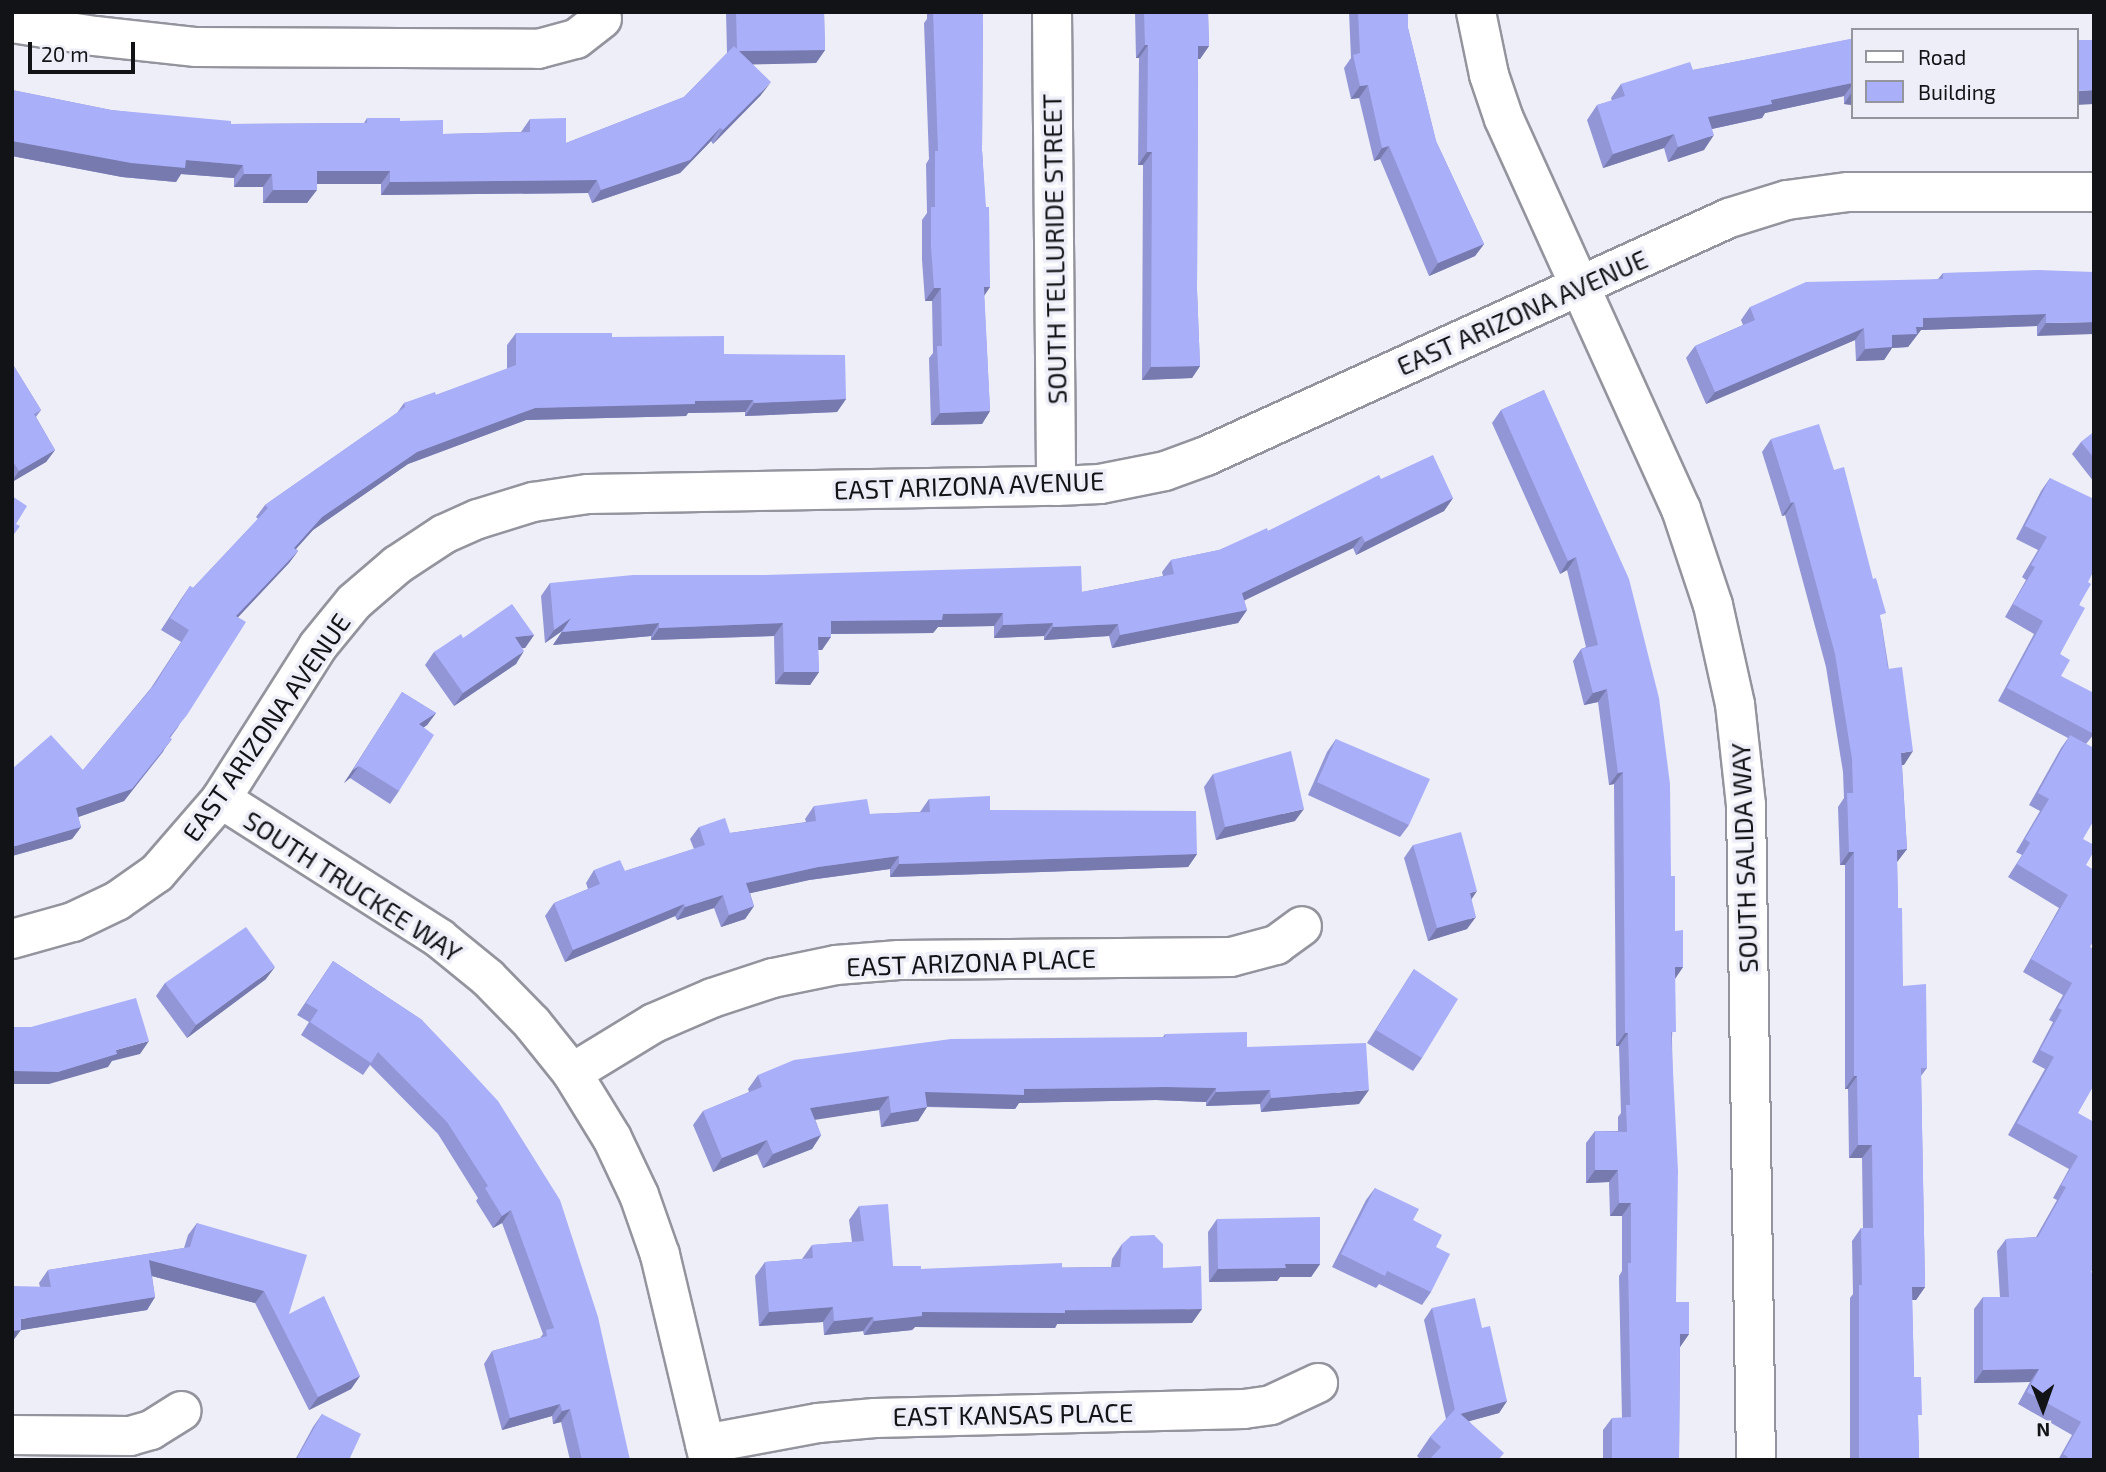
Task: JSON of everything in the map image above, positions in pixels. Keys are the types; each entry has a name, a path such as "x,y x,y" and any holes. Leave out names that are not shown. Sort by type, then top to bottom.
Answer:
{"street":[{"name":"SOUTH TELLURIDE STREET","path":"1052,12 1056,486"},
{"name":"SOUTH SALIDA WAY","path":"1476,12 1489,75 1504,119 1681,509 1713,605 1735,704 1746,805 1756,1460"},
{"path":"12,23 95,37 197,47 538,49 576,39 602,19"},
{"name":"EAST ARIZONA AVENUE","path":"12,939 73,922 117,901 157,873 221,799 318,646 354,602 397,565 444,534 478,519 533,502 589,494 1056,486 1100,484 1165,471 1206,456 1729,218 1787,200 1848,192 2094,192"},
{"name":"SOUTH TRUCKEE WAY","path":"221,799 439,938 488,978 532,1023 572,1073 612,1138 639,1195 660,1255 707,1452"},
{"name":"EAST ARIZONA PLACE","path":"572,1073 654,1023 712,998 774,978 824,968 899,960 1231,957 1276,945 1302,926"},
{"name":"EAST KANSAS PLACE","path":"707,1452 807,1425 875,1418 1244,1409 1270,1405 1318,1382"},
{"path":"12,1435 130,1436 151,1430 181,1411"}],"building":[{"path":"736,12 824,12 825,50 739,51 771,82 723,130 720,128 690,160 601,190 597,180 390,182 390,171 317,171 317,190 273,190 272,174 244,174 243,165 186,160 185,168 131,163 12,141 12,90 111,110 231,121 231,124 367,123 367,118 400,118 400,121 443,120 443,134 530,132 530,119 566,118 566,143 684,97 734,46 737,49"},
{"path":"933,12 983,12 982,150 986,207 989,207 990,287 984,287 990,411 940,413 937,346 942,346 941,288 934,288 931,247 931,207 935,207 935,151 938,151"},
{"path":"1144,12 1208,12 1209,46 1198,46 1197,290 1200,366 1151,367 1152,152 1147,152 1148,45 1145,45"},
{"path":"1358,12 1408,12 1408,28 1436,141 1484,244 1438,263 1389,146 1382,148 1368,85 1360,86 1353,55 1360,53"},
{"path":"1850,39 1850,83 1708,117 1714,135 1678,147 1674,134 1613,154 1597,105 1625,96 1621,84 1690,62 1693,70"},
{"path":"2078,40 2094,40 2094,90 2078,91"},
{"path":"2038,270 2094,272 2094,322 2046,323 2046,314 1923,318 1923,327 1916,327 1917,334 1892,335 1892,347 1865,349 1864,328 1715,392 1695,346 1755,320 1750,307 1806,282 1943,279 1943,273"},
{"path":"516,333 612,333 612,337 724,336 724,354 845,355 846,399 754,403 753,400 695,401 695,404 535,408 417,452 322,517 294,548 298,551 236,616 246,622 187,715 169,737 172,739 132,789 76,808 81,827 12,847 12,769 51,735 83,770 155,684 189,630 170,618 190,586 193,588 268,508 265,505 405,407 404,403 435,392 436,395 516,365"},
{"path":"12,363 41,410 34,414 55,450 19,471 12,460"},
{"path":"1544,390 1629,579 1659,698 1670,784 1671,876 1675,876 1675,931 1683,930 1683,967 1675,967 1676,1032 1671,1032 1678,1171 1676,1302 1689,1302 1689,1334 1680,1334 1679,1460 1612,1460 1612,1418 1631,1417 1628,1263 1631,1263 1631,1203 1619,1203 1618,1170 1595,1170 1595,1131 1627,1132 1626,1105 1630,1105 1628,1033 1625,1033 1623,772 1618,773 1607,689 1593,693 1581,649 1598,645 1576,557 1568,561 1501,410"},
{"path":"1819,424 1834,470 1844,467 1873,579 1876,578 1886,613 1880,615 1888,669 1902,667 1913,751 1901,753 1907,849 1897,850 1898,908 1902,908 1903,986 1926,984 1927,1068 1921,1068 1925,1287 1912,1287 1914,1377 1921,1377 1919,1460 1859,1460 1861,1228 1873,1228 1872,1145 1858,1145 1857,1076 1854,1076 1854,852 1849,852 1847,793 1853,793 1852,759 1835,654 1794,502 1791,503 1771,439"},
{"path":"2094,432 2094,458 2081,442"},
{"path":"1433,455 1453,498 1365,542 1362,536 1242,593 1247,610 1120,635 1118,624 1053,627 1053,623 1003,625 1003,613 943,614 942,620 831,621 831,637 818,637 819,672 784,672 783,623 659,628 659,623 562,632 571,618 554,630 550,583 633,575 764,575 1081,566 1082,592 1174,574 1171,560 1219,550 1267,528 1268,531 1379,475 1381,479"},
{"path":"2050,478 2094,499 2094,570 2088,582 2091,584 2079,605 2085,608 2060,654 2070,660 2061,676 2094,693 2094,734 2007,688 2043,621 2013,604 2035,567 2031,565 2047,537 2025,526"},
{"path":"12,496 27,506 16,524 20,526 12,537"},
{"path":"512,604 534,635 515,637 524,651 463,693 434,652 461,634 463,638"},
{"path":"402,692 436,713 419,724 434,735 399,791 359,766 353,770"},
{"path":"2070,735 2094,748 2094,820 2083,839 2094,845 2094,851 2086,865 2094,870 2094,940 2090,947 2094,949 2094,1085 2078,1113 2094,1122 2094,1268 2091,1272 2094,1274 2094,1460 2066,1460 2068,1457 2063,1454 2081,1422 2027,1392 2039,1369 1983,1370 1983,1297 2009,1297 2006,1239 2038,1237 2066,1187 2061,1185 2078,1156 2017,1123 2054,1057 2040,1050 2062,1010 2058,1008 2072,983 2031,959 2068,895 2017,864 2030,843 2025,839 2049,799 2038,793"},
{"path":"1336,739 1430,779 1409,825 1317,782"},
{"path":"1291,751 1304,809 1225,827 1213,774"},
{"path":"990,796 990,810 1196,811 1197,854 899,864 899,856 818,867 746,883 754,906 729,915 723,895 685,907 684,904 573,950 554,903 600,884 594,870 620,860 625,871 705,845 699,827 725,818 730,833 816,821 814,806 867,799 870,814 930,812 929,799"},
{"path":"1461,832 1477,891 1470,893 1476,917 1437,928 1413,845"},
{"path":"246,927 275,967 196,1025 165,983"},
{"path":"333,961 422,1020 461,1061 498,1101 560,1200 598,1317 630,1460 582,1460 570,1409 562,1411 560,1404 510,1418 492,1351 547,1336 546,1330 554,1328 511,1210 502,1216 485,1188 488,1186 447,1122 378,1052 371,1063 310,1022 318,1010 306,1003"},
{"path":"1414,969 1458,999 1422,1058 1376,1030"},
{"path":"136,998 149,1041 116,1050 117,1054 58,1072 12,1071 12,1027 31,1027"},
{"path":"1247,1032 1247,1047 1366,1043 1369,1090 1271,1098 1270,1090 1216,1092 1216,1088 1166,1087 1024,1089 1024,1095 925,1092 927,1107 891,1113 889,1096 810,1108 821,1135 773,1154 767,1140 722,1158 703,1111 762,1087 758,1075 794,1060 951,1039 1165,1037 1165,1034"},
{"path":"1375,1188 1419,1209 1413,1220 1442,1235 1436,1247 1450,1254 1431,1292 1387,1271 1385,1276 1341,1254"},
{"path":"888,1204 893,1266 921,1266 921,1269 1062,1263 1062,1268 1120,1267 1122,1244 1131,1236 1154,1235 1163,1244 1163,1268 1201,1266 1202,1309 1065,1310 1065,1313 922,1312 922,1316 874,1321 873,1317 834,1321 833,1307 769,1312 765,1262 813,1258 812,1245 864,1241 859,1206"},
{"path":"1320,1217 1320,1264 1285,1264 1286,1268 1218,1269 1217,1219"},
{"path":"197,1223 307,1255 289,1314 324,1296 360,1376 318,1397 264,1291 149,1260 155,1297 21,1319 21,1330 12,1331 12,1286 51,1287 48,1270 190,1247"},
{"path":"1475,1298 1482,1328 1490,1326 1507,1401 1460,1414 1455,1410 1432,1308"},
{"path":"1455,1409 1504,1453 1498,1460 1429,1460 1441,1447 1430,1437"},
{"path":"322,1414 361,1434 349,1460 296,1460"}]}
